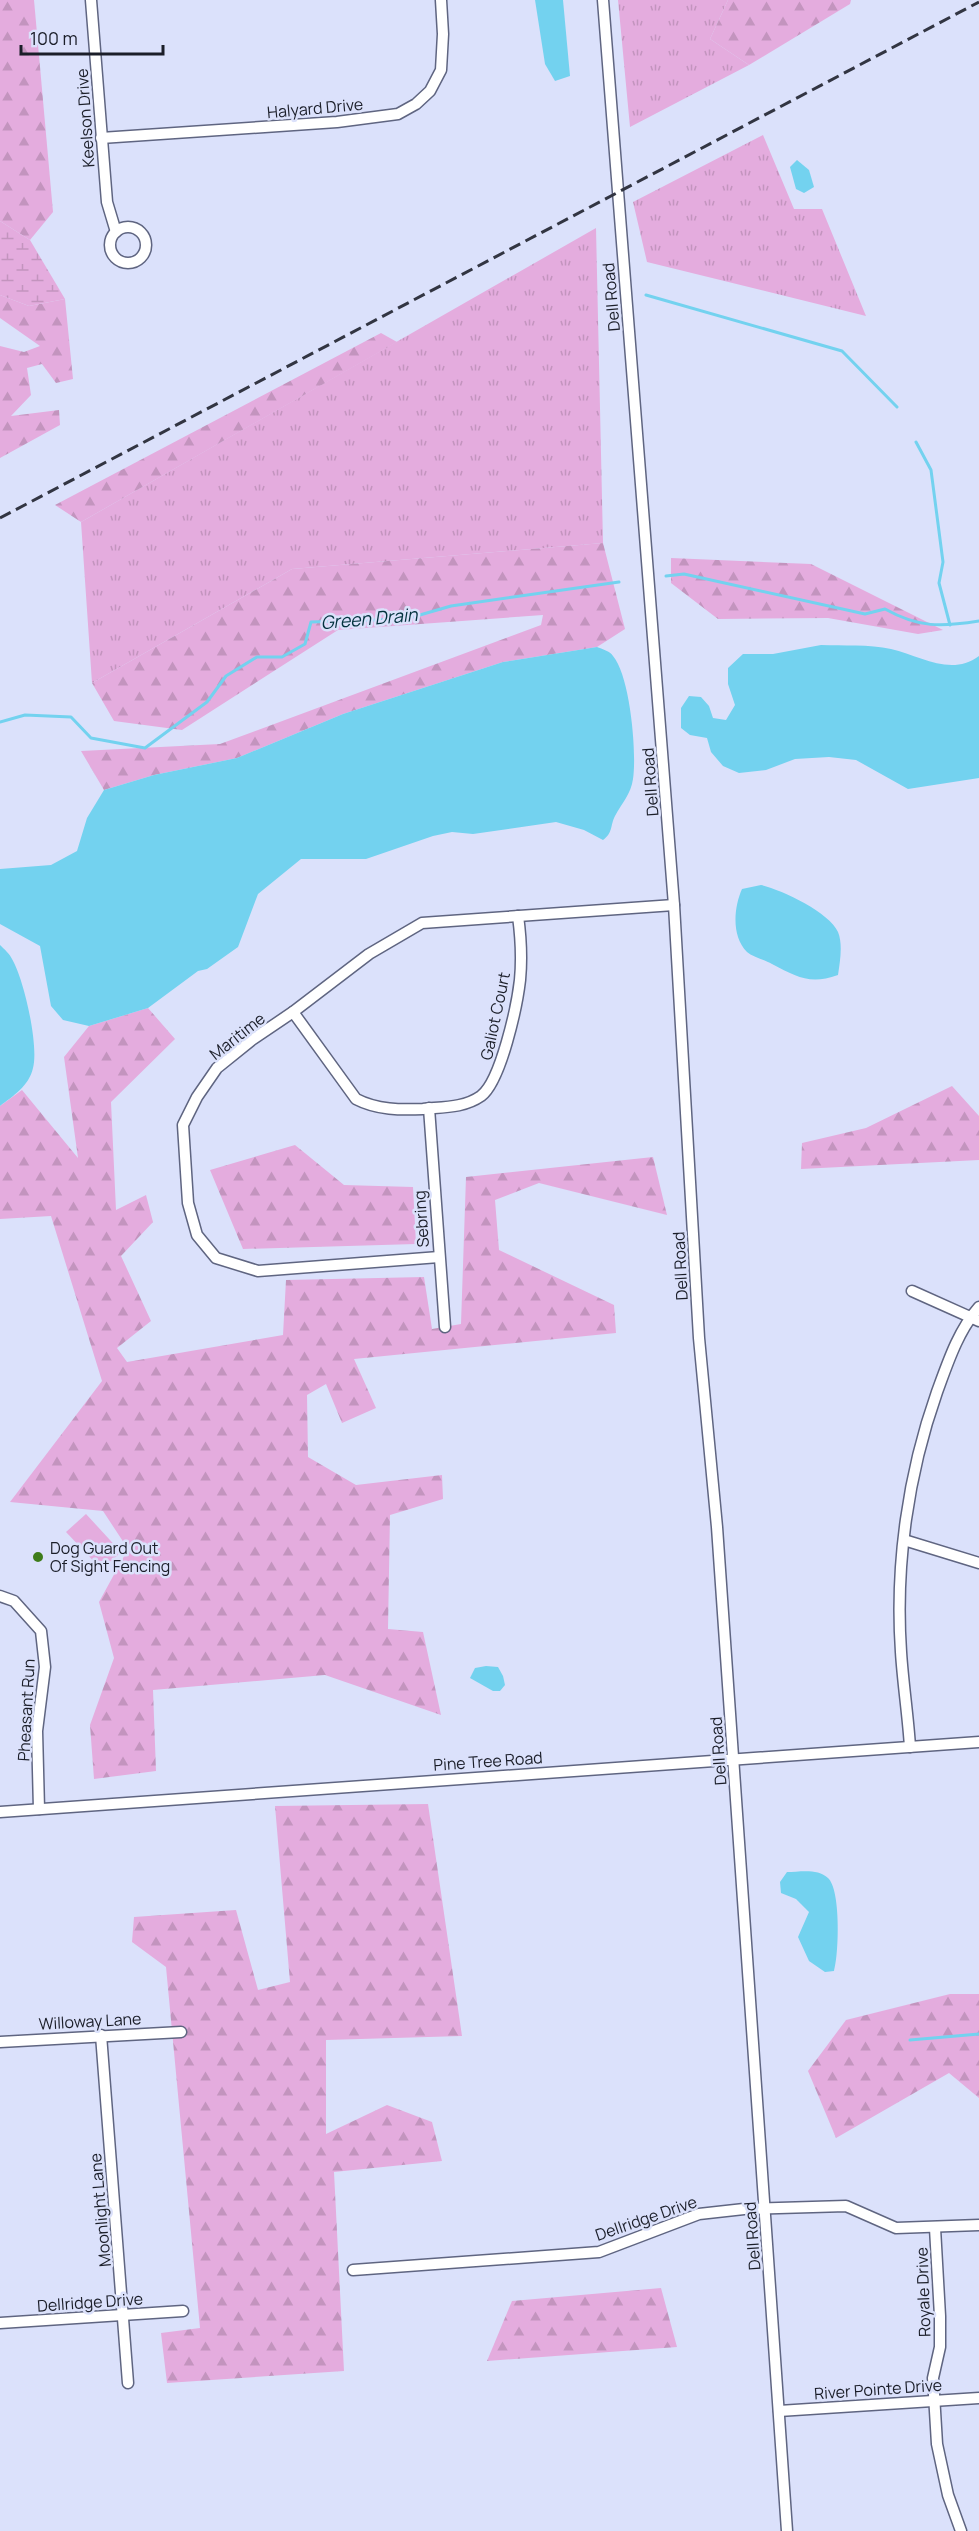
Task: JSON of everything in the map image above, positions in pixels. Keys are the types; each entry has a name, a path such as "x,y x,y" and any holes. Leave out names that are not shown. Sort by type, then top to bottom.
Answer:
{"street":[{"name":"Keelson Drive","path":"91,0 106,202 116,232"},
{"name":"Halyard Drive","path":"101,138 337,122 398,114 416,104 430,91 441,70 443,34 441,0"},
{"name":"Dell Road","path":"603,0 674,904 699,1338 717,1527 787,2531"},
{"name":"Maritime","path":"439,1257 258,1270 216,1258 197,1235 188,1203 183,1125 197,1097 218,1068 253,1038 293,1012 369,954 422,923 674,904"},
{"name":"Galiot Court","path":"293,1012 356,1099 387,1108 457,1106 482,1095 499,1072 520,981 521,942 518,916"},
{"name":"Sebring","path":"429,1108 445,1327"},
{"path":"912,1291 975,1319"},
{"path":"910,1747 900,1621 904,1540 917,1459 931,1411 951,1353 975,1319 979,1307"},
{"path":"904,1540 979,1563"},
{"name":"Pheasant Run","path":"0,1596 14,1601 41,1631 45,1667 38,1731 39,1809"},
{"name":"Pine Tree Road","path":"0,1812 979,1742"},
{"name":"Willoway Lane","path":"0,2042 181,2032"},
{"name":"Moonlight Lane","path":"101,2035 128,2382"},
{"name":"Dellridge Drive","path":"353,2270 599,2252 699,2214 766,2208 846,2206 896,2228 979,2225"},
{"name":"Royale Drive","path":"935,2228 940,2346 933,2379 934,2401 940,2465 961,2531"},
{"name":"Dellridge Drive","path":"0,2323 183,2311"},
{"name":"River Pointe Drive","path":"779,2411 979,2398"}],"green space":[{"path":"0,0 34,0 53,212 30,240 0,221"},
{"path":"618,0 728,0 710,39 749,65 630,127"},
{"path":"728,0 851,0 850,4 749,65 710,39"},
{"path":"763,135 794,209 822,209 866,316 647,262 633,202"},
{"path":"0,221 30,240 65,299 29,306 0,295"},
{"path":"596,228 603,543 292,569 92,683 81,522"},
{"path":"0,295 29,306 65,299 73,379 56,383 42,364 27,368 31,395 11,416 59,410 60,425 0,458 0,346 24,352 40,346 0,318"},
{"path":"381,333 397,342 81,522 55,505"},
{"path":"603,543 625,629 597,647 503,662 343,714 237,758 154,775 104,790 81,751 220,744 541,625 543,615 338,630 182,730 114,721 92,683 292,569"},
{"path":"671,558 811,564 943,630 918,634 828,618 718,619 671,583"},
{"path":"148,1008 175,1039 111,1102 116,1210 146,1195 153,1222 121,1256 151,1321 117,1348 127,1362 283,1335 286,1280 424,1277 432,1329 461,1324 466,1177 653,1157 667,1215 539,1183 495,1200 499,1250 614,1305 616,1333 354,1359 376,1408 342,1423 326,1384 307,1395 308,1457 356,1485 442,1475 443,1499 390,1515 388,1629 423,1632 441,1715 325,1675 153,1690 156,1771 94,1779 90,1725 114,1658 99,1602 128,1549 103,1511 10,1502 102,1381 51,1216 0,1219 0,1106 22,1090 78,1158 64,1057 89,1026"},
{"path":"952,1086 979,1116 979,1160 801,1169 802,1143 866,1128"},
{"path":"295,1145 344,1185 413,1187 416,1244 243,1249 210,1170"},
{"path":"86,1514 121,1552 102,1570 66,1532"},
{"path":"428,1804 462,2036 326,2040 326,2134 387,2105 432,2122 442,2161 334,2172 344,2371 167,2383 161,2333 200,2328 166,1967 132,1942 134,1917 236,1910 258,1990 290,1982 275,1806"},
{"path":"950,1994 979,1994 979,2098 949,2073 836,2138 808,2071 846,2020"},
{"path":"661,2288 677,2347 487,2361 512,2301"}],"water":[{"path":"535,0 563,0 570,76 555,81 545,64"},
{"path":"797,160 809,170 814,187 804,193 796,189 790,167"},
{"path":"821,645 883,647 947,665 958,665 979,656 979,778 908,789 856,760 829,757 795,759 766,770 739,773 723,766 711,752 707,738 690,735 681,728 681,708 689,696 701,697 709,706 713,718 726,720 735,705 728,684 728,668 743,654 773,654"},
{"path":"597,647 612,654 624,680 631,715 634,751 633,779 630,789 615,816 610,832 603,840 584,830 556,822 473,834 452,832 433,836 366,859 301,859 258,894 238,947 207,969 198,971 148,1008 89,1026 63,1020 51,1006 40,946 0,924 0,869 51,865 77,851 87,818 104,790 154,775 237,758 343,714 503,662"},
{"path":"761,885 804,903 833,924 840,942 838,975 819,979 804,978 747,952 736,930 737,904 742,889"},
{"path":"0,945 11,957 21,981 32,1029 34,1058 28,1080 20,1090 0,1106"},
{"path":"498,1667 505,1685 500,1691 493,1691 470,1678 475,1668"},
{"path":"787,1872 819,1873 828,1878 832,1885 838,1923 834,1971 825,1972 809,1961 798,1937 809,1912 796,1899 781,1893 780,1882"}],"waterway":[{"path":"646,295 842,351 897,407"},
{"path":"916,442 931,470 943,562 939,583 950,625"},
{"name":"Green Drain","path":"666,576 684,574 865,614 885,609 920,623 942,625 979,621"},
{"name":"Green Drain","path":"0,722 25,715 71,717 91,738 145,748 207,702 226,676 257,657 282,657 305,644 311,622 406,619 451,606 619,582"},
{"path":"910,2040 979,2034"}],"railway":[{"path":"0,518 979,2"}],"place":[{"name":"Dog Guard Out Of Sight Fencing","path":"38,1557"}]}
